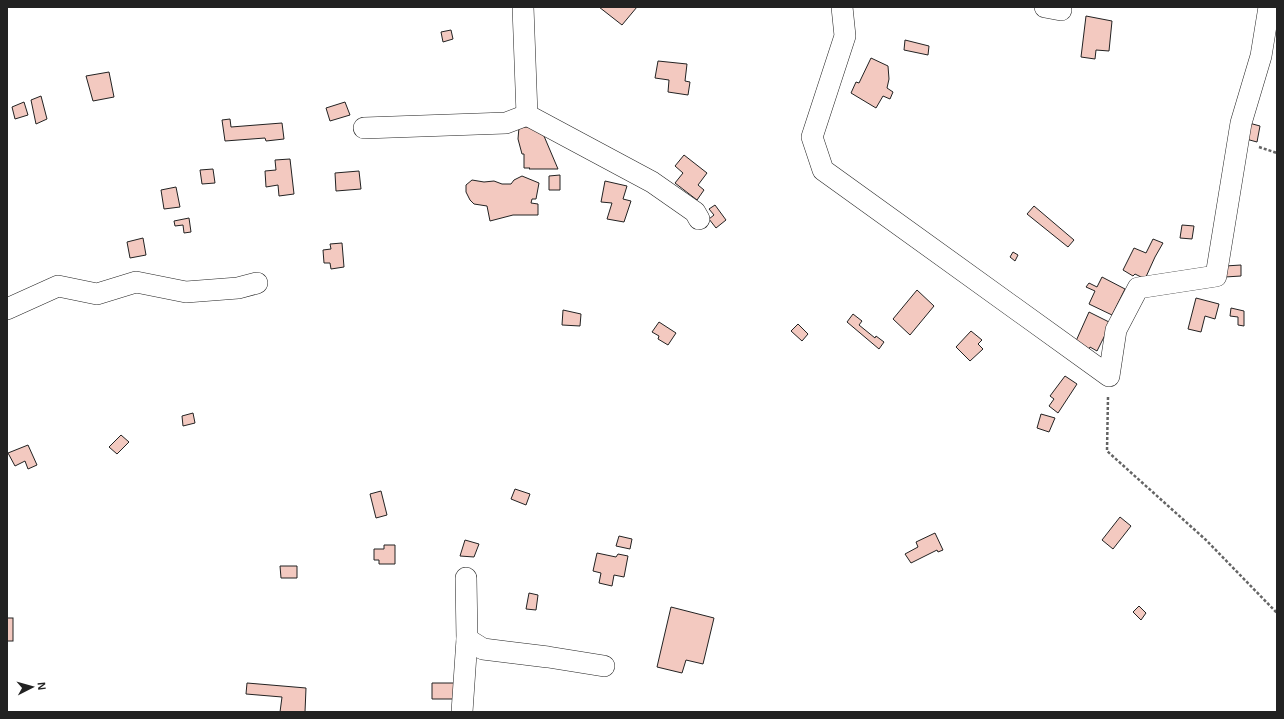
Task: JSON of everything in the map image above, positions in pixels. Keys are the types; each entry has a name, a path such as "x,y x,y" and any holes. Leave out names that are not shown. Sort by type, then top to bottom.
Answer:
{"street":[{"path":"523,7 527,115"},
{"path":"842,7 845,36 812,137 823,170 1109,376 1116,330 1138,288 1216,276 1241,123 1261,56 1269,7"},
{"path":"364,128 506,123 527,115 652,182 695,212 699,219"},
{"path":"7,309 58,286 97,294 136,282 186,292 238,288 256,283"},
{"path":"462,712 467,640 466,578"},
{"path":"467,640 483,649 604,666"}],"path":[{"path":"1109,376 1107,452 1206,540 1277,614"}],"building":[{"path":"599,7 637,7 622,25"},
{"path":"1086,16 1112,21 1109,51 1096,50 1095,59 1081,57"},
{"path":"451,30 453,39 443,42 441,32"},
{"path":"905,40 929,46 928,55 904,50"},
{"path":"871,58 888,66 889,79 887,88 893,92 890,99 883,96 876,108 851,93 856,82 859,83"},
{"path":"658,61 687,64 685,81 690,82 688,95 668,92 669,80 655,78"},
{"path":"109,72 114,97 93,101 86,76"},
{"path":"41,96 47,119 36,124 31,100"},
{"path":"24,102 28,115 15,119 12,107"},
{"path":"345,102 350,115 330,121 326,108"},
{"path":"230,119 231,127 282,123 284,139 266,141 265,138 225,141 222,120"},
{"path":"1249,123 1260,126 1257,142 1246,139"},
{"path":"519,127 541,129 558,169 524,168 524,154 522,154 518,139"},
{"path":"684,155 707,173 698,185 704,190 697,200 675,183 683,173 675,166"},
{"path":"290,159 294,194 279,196 278,185 266,187 265,171 276,170 275,160"},
{"path":"213,169 215,183 202,184 200,170"},
{"path":"359,171 361,189 336,191 335,173"},
{"path":"560,175 560,190 549,190 549,176"},
{"path":"522,176 539,183 536,199 532,199 531,203 538,204 538,215 513,215 490,221 487,206 474,204 466,192 466,185 472,180 484,182 494,181 502,184 511,184 514,180"},
{"path":"605,181 627,186 623,199 631,201 624,222 607,219 612,203 601,202"},
{"path":"176,187 180,207 164,209 161,190"},
{"path":"715,205 726,220 716,228 709,219 714,215 709,209"},
{"path":"1034,206 1074,240 1068,247 1027,214"},
{"path":"189,218 191,232 184,233 183,225 175,226 174,221"},
{"path":"1182,225 1194,226 1192,239 1180,238"},
{"path":"143,238 146,255 130,258 127,242"},
{"path":"1153,239 1163,243 1145,279 1135,274 1133,276 1123,270 1134,248 1146,253"},
{"path":"342,243 344,267 331,269 330,263 324,263 323,250 331,249 330,244"},
{"path":"1013,252 1018,255 1015,261 1010,257"},
{"path":"1241,265 1241,276 1225,277 1225,266"},
{"path":"1102,277 1125,289 1112,315 1089,304 1095,291 1086,287 1089,283 1097,287"},
{"path":"917,290 934,306 910,335 893,319"},
{"path":"1196,298 1219,304 1215,319 1205,316 1201,332 1188,329"},
{"path":"1231,308 1244,311 1244,326 1238,325 1238,317 1230,316"},
{"path":"563,310 581,314 580,326 562,325"},
{"path":"1089,312 1111,323 1097,351 1090,347 1089,349 1076,341"},
{"path":"853,314 862,321 859,325 875,338 876,336 884,342 879,349 847,322"},
{"path":"659,322 676,333 668,345 658,339 659,336 652,332"},
{"path":"798,324 808,334 802,341 791,331"},
{"path":"971,331 982,340 978,344 983,349 970,361 956,347"},
{"path":"1065,376 1077,384 1058,413 1049,406 1054,399 1050,396"},
{"path":"193,413 195,423 183,426 182,416"},
{"path":"1041,414 1055,418 1049,432 1037,428"},
{"path":"121,435 129,442 117,454 109,447"},
{"path":"28,445 37,465 28,469 25,461 15,466 8,453"},
{"path":"515,489 530,494 526,505 511,499"},
{"path":"381,491 387,515 376,518 370,494"},
{"path":"1120,517 1131,526 1113,549 1102,540"},
{"path":"935,533 943,550 938,552 937,550 911,563 905,554 918,547 916,542"},
{"path":"619,536 632,539 630,549 616,546"},
{"path":"465,540 479,544 474,557 460,556"},
{"path":"384,545 395,545 395,564 379,564 379,560 374,560 374,549 384,549"},
{"path":"597,553 616,557 618,554 628,556 624,577 614,575 612,586 599,583 601,573 593,571"},
{"path":"280,566 297,566 297,578 281,578"},
{"path":"529,593 538,595 536,610 526,609"},
{"path":"1139,606 1146,613 1141,620 1133,612"},
{"path":"671,607 714,618 703,664 686,660 682,673 657,667"},
{"path":"7,618 13,618 13,641 7,641"},
{"path":"247,683 306,688 305,712 280,712 282,697 246,694"},
{"path":"432,683 454,683 453,699 432,699"}]}
